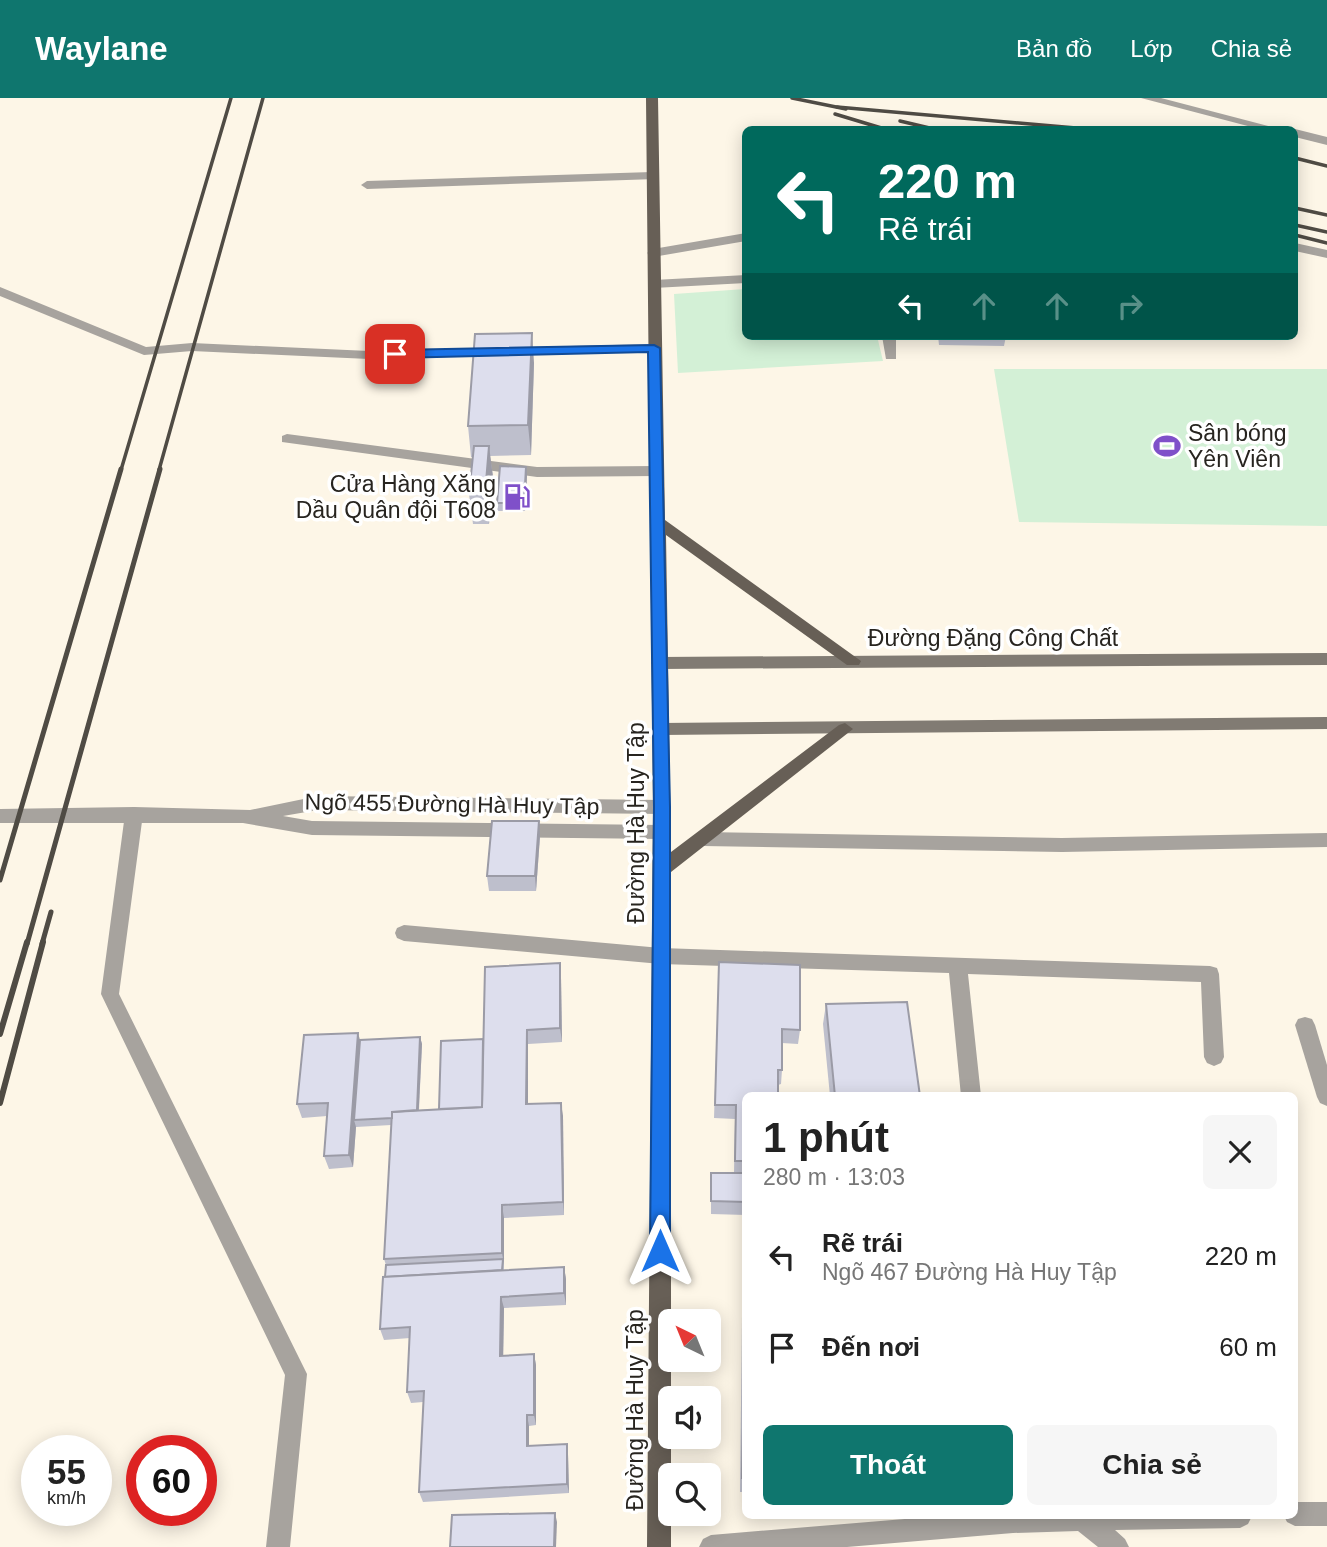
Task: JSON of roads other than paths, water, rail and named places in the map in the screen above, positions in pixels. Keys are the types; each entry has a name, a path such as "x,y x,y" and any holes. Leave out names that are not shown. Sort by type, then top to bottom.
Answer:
{"main road":[{"name":"Đường Hà Huy Tập","path":"652,98 662,807 659,1547"},
{"path":"656,521 853,661"},
{"name":"Đường Đặng Công Chất","path":"659,663 1327,659"},
{"path":"661,729 1327,723"},
{"path":"661,869 845,729"}],"street":[{"path":"1147,98 1263,126"},
{"path":"1201,111 1214,98"},
{"path":"1298,134 1327,141"},
{"path":"366,185 652,176"},
{"path":"653,253 742,238"},
{"path":"1298,248 1327,254"},
{"path":"654,285 742,279"},
{"path":"0,291 144,351 192,347 369,355 654,348"},
{"path":"889,340 891,356"},
{"path":"287,439 537,472 656,471"},
{"name":"Ngõ 455 Đường Hà Huy Tập","path":"243,816 318,803 662,807"},
{"path":"134,814 110,994 296,1374 278,1547"},
{"path":"1,819 134,814 243,816"},
{"name":"Ngõ 455 Đường Hà Huy Tập","path":"243,816 312,828 661,832"},
{"path":"703,839 1062,845 1327,840"},
{"path":"404,933 661,956 1210,975 1214,1057"},
{"path":"958,966 971,1092"},
{"path":"1305,1025 1327,1097"},
{"path":"1298,1514 1327,1514"},
{"path":"711,1547 1003,1519"},
{"path":"1048,1519 1115,1519"},
{"path":"1083,1520 1116,1547"}],"railway":[{"path":"121,470 231,98"},
{"path":"159,470 263,98"},
{"path":"792,98 846,109"},
{"path":"837,107 1053,126"},
{"path":"835,114 875,126"},
{"path":"900,121 921,126"},
{"path":"1298,159 1327,166"},
{"path":"1298,209 1327,215"},
{"path":"1298,226 1327,232"},
{"path":"1298,236 1327,243"},
{"path":"0,880 121,469"},
{"path":"27,944 160,469"},
{"path":"42,944 51,912"},
{"path":"0,1034 27,942"},
{"path":"0,1103 43,942"}],"place":[{"name":"Sân bóng Yên Viên","path":"1167,446"},
{"name":"Cửa Hàng Xăng Dầu Quân đội T608","path":"517,497"}]}
